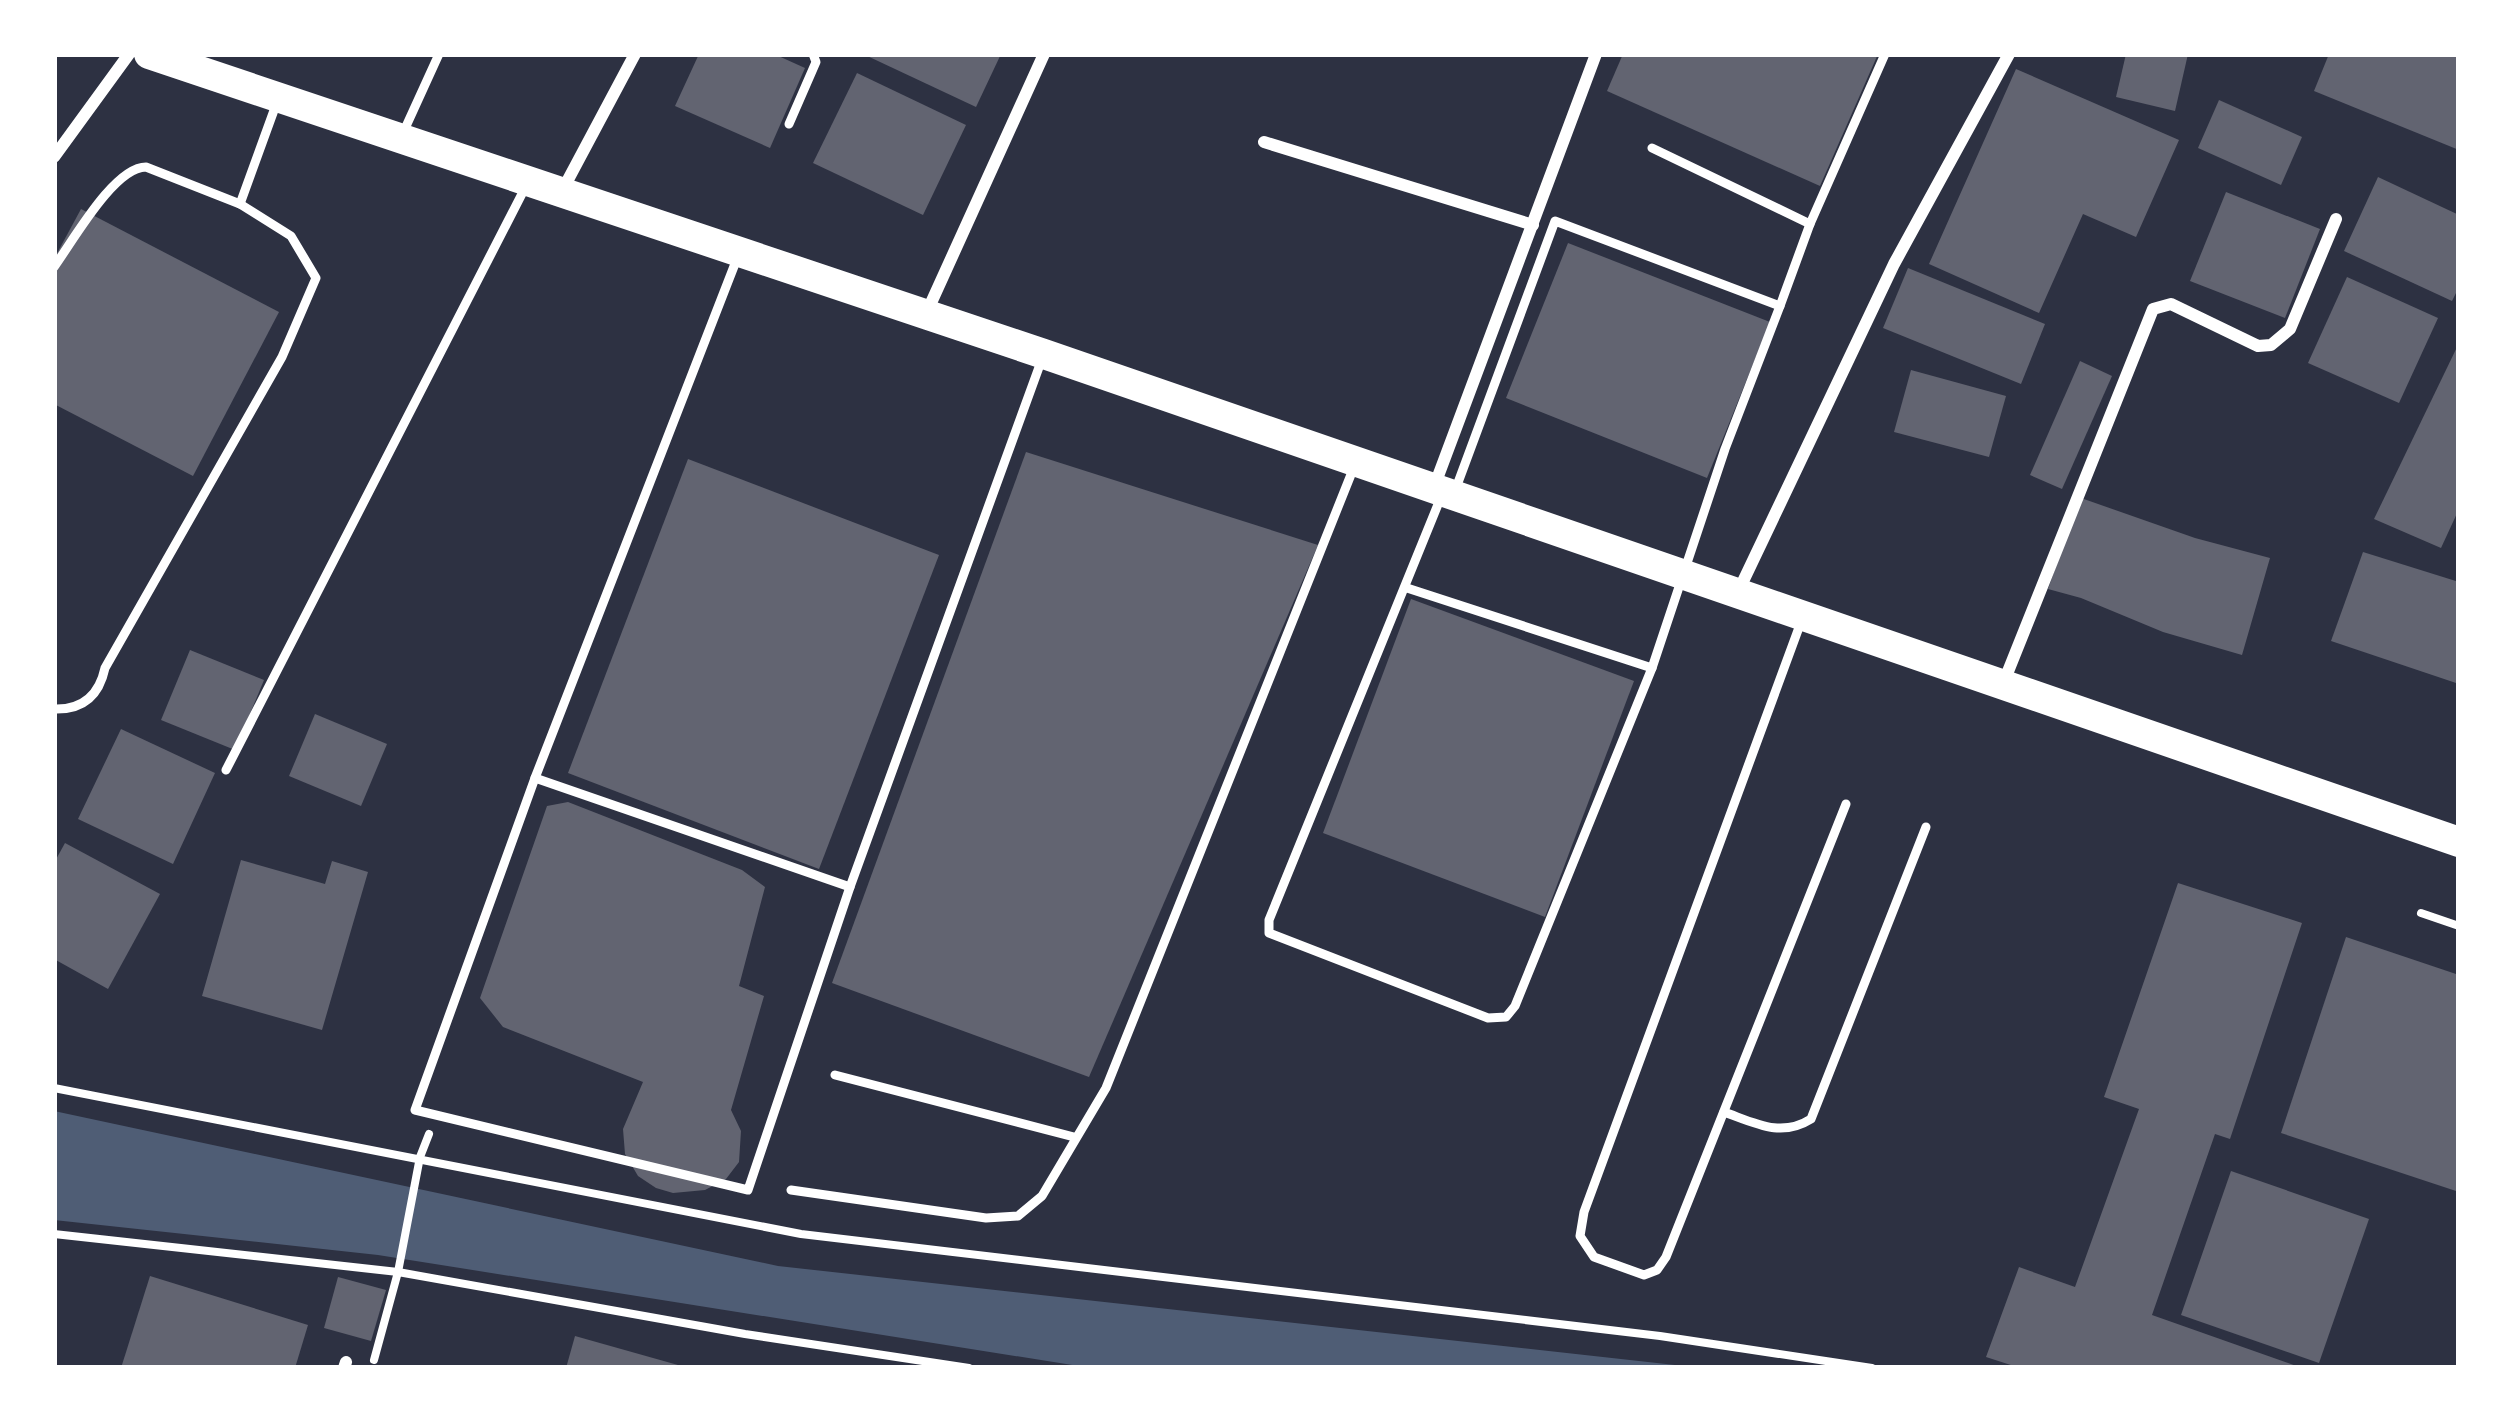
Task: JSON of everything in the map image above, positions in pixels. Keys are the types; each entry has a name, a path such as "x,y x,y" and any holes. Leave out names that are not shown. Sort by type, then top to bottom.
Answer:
{"main road":[{"path":"149,54 1044,354 2459,842"}],"street":[{"path":"54,157 129,54"},
{"path":"561,192 634,54"},
{"path":"926,314 1044,54"},
{"path":"1444,492 1596,54"},
{"path":"1738,593 1894,264 2009,54"},
{"path":"1264,142 1533,225"},
{"path":"2002,685 2153,309 2171,304 2258,346 2271,345 2290,328 2336,219"}],"lane":[{"path":"401,138 439,54"},
{"path":"789,124 816,62 813,54"},
{"path":"1780,306 1555,220 1269,920 1269,933 1488,1018 1506,1016 1515,1006 1652,668 1724,449 1780,306 1810,224 1885,54"},
{"path":"240,204 279,98"},
{"path":"1652,148 1810,224"},
{"path":"54,267 115,182 136,167 164,170 240,204 291,236 316,278 282,357 94,694 82,704 54,709"},
{"path":"226,770 528,181"},
{"path":"739,252 536,778 415,1110 748,1190 850,887 1044,354"},
{"path":"791,1190 986,1218 1018,1216 1042,1196 1106,1088 1356,462"},
{"path":"1407,588 1652,668"},
{"path":"1802,616 1584,1212 1580,1236 1594,1257 1644,1275 1657,1270 1846,804"},
{"path":"536,778 850,887"},
{"path":"1724,1112 1776,1130 1795,1129 1811,1119 1926,827"},
{"path":"835,1075 1074,1137"}],"path":[{"path":"2420,913 2459,926"},
{"path":"374,1360 398,1272 419,1162"},
{"path":"54,1234 398,1272 745,1334 969,1368"},
{"path":"1660,1336 1872,1368"}],"water":[{"path":"54,1111 778,1266 1702,1368 1091,1368 378,1255 54,1220"}],"building":[{"path":"699,54 774,54 805,68 770,148 675,106"},
{"path":"863,54 1001,54 976,107"},
{"path":"1623,54 1878,54 1820,186 1607,91"},
{"path":"2126,54 2188,54 2175,111 2116,97"},
{"path":"2329,54 2459,54 2459,150 2314,91"},
{"path":"2016,69 2179,140 2136,237 2083,214 2039,313 1929,264"},
{"path":"857,73 966,125 923,215 813,163"},
{"path":"2219,100 2302,137 2281,185 2198,148"},
{"path":"2378,177 2459,215 2459,287 2452,301 2344,251"},
{"path":"2226,192 2320,229 2285,318 2190,281"},
{"path":"81,209 279,312 193,476 54,404 54,259"},
{"path":"1568,243 1770,322 1707,478 1506,398"},
{"path":"1908,268 2045,324 2021,384 1883,328"},
{"path":"2347,277 2438,318 2399,403 2308,363"},
{"path":"2459,343 2459,509 2441,548 2374,519"},
{"path":"2080,361 2112,376 2062,489 2030,475"},
{"path":"1911,370 2006,396 1989,457 1894,432"},
{"path":"1026,452 1318,545 1089,1077 832,983"},
{"path":"688,459 939,555 819,869 568,773"},
{"path":"2081,498 2195,538 2270,558 2242,655 2163,632 2048,589"},
{"path":"2363,552 2459,582 2459,684 2331,641"},
{"path":"1411,599 1634,681 1545,917 1323,833"},
{"path":"190,650 264,680 235,750 161,720"},
{"path":"315,714 387,744 361,806 289,776"},
{"path":"121,729 215,773 173,864 78,819"},
{"path":"568,802 742,870 765,887 739,986 764,996 731,1110 741,1131 739,1162 726,1179 705,1190 673,1193 656,1188 638,1176 625,1154 623,1129 643,1082 503,1027 480,998 547,806"},
{"path":"65,843 160,894 108,989 54,959 54,863"},
{"path":"241,860 325,884 332,861 368,872 322,1030 202,996"},
{"path":"2178,883 2302,923 2230,1139 2215,1134 2152,1315 2302,1368 2020,1368 1986,1357 2019,1267 2075,1287 2139,1109 2104,1097"},
{"path":"2346,937 2459,975 2459,1192 2281,1133"},
{"path":"2231,1171 2369,1219 2319,1363 2181,1315"},
{"path":"150,1276 308,1325 295,1368 121,1368"},
{"path":"338,1277 386,1290 371,1341 324,1328"},
{"path":"575,1336 685,1367 685,1368 566,1368"}]}
